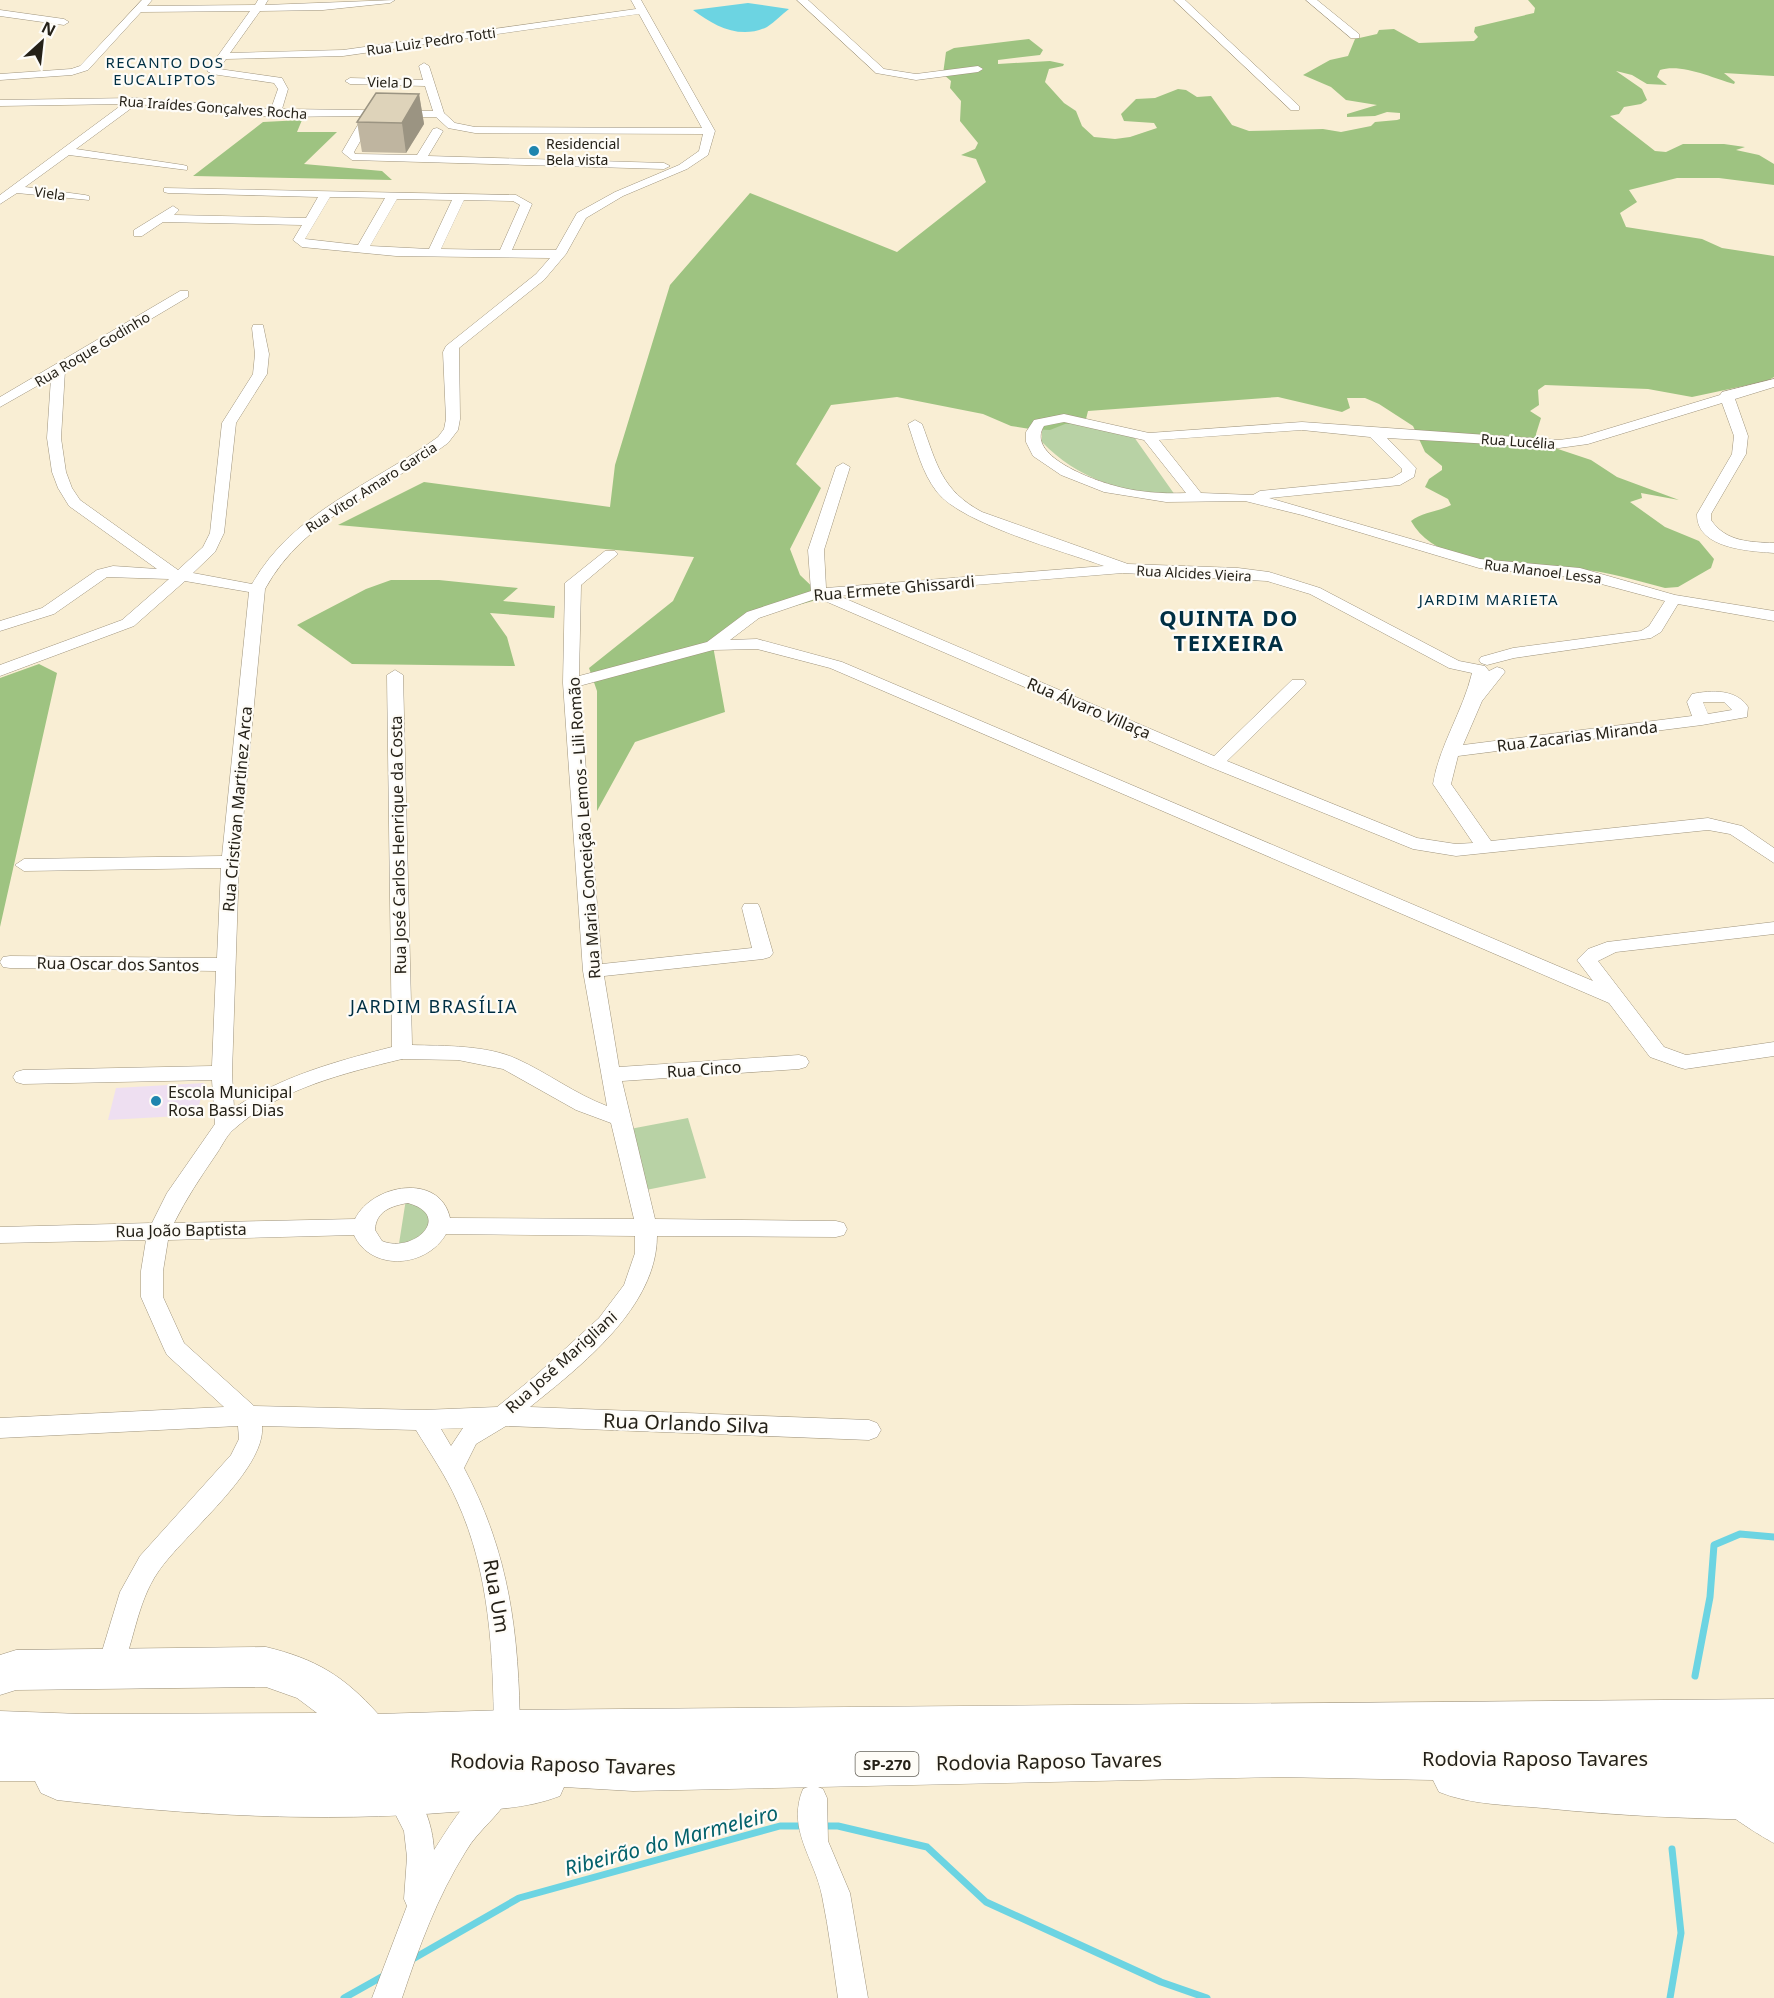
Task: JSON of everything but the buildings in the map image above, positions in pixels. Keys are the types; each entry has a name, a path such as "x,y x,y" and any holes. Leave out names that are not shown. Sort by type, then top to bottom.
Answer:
{"highway":[{"path":"5,1672 266,1667 290,1672 331,1694 368,1735"},
{"name":"Rodovia Raposo Tavares","path":"0,1732 368,1735 507,1731 1774,1720"},
{"name":"Rodovia Raposo Tavares","path":"0,1762 395,1758 633,1769 1278,1756 1542,1760 1774,1755"},
{"path":"1278,1756 1527,1786 1728,1798 1774,1798"},
{"path":"0,1762 58,1778 213,1794 306,1796 503,1787 633,1769"}],"street":[{"path":"0,76 64,73 84,68 147,0"},
{"path":"139,9 260,4 323,7 390,0"},
{"path":"636,0 640,11 709,130"},
{"path":"802,0 876,67 889,75 910,77 978,69"},
{"path":"1179,0 1295,108"},
{"path":"1311,0 1355,36"},
{"path":"260,4 212,68 216,73 273,77 282,83 283,89 275,114"},
{"name":"Rua Luiz Pedro Totti","path":"221,56 343,53 640,11"},
{"path":"0,13 64,22"},
{"path":"424,66 439,114"},
{"name":"Viela D","path":"350,81 429,83"},
{"name":"Rua Iraídes Gonçalves Rocha","path":"2,95 135,101 275,114 439,114 452,126 475,130 709,130"},
{"path":"0,200 135,101"},
{"path":"370,114 348,152 350,156 420,160 506,149 576,151 664,166"},
{"name":"Rua Vitor Amaro Garcia","path":"265,568 286,544 310,526 443,440 451,430 453,419 450,352 453,346 530,287 560,254 581,216 619,194 683,167 704,153 709,130"},
{"path":"420,160 436,131"},
{"path":"66,151 183,168"},
{"name":"Viela","path":"15,189 86,198"},
{"path":"168,190 193,191 309,222"},
{"path":"138,233 163,218 193,191"},
{"path":"326,194 299,240 302,243 433,253 560,254"},
{"path":"163,218 326,194 516,198 525,201 526,204 504,254"},
{"path":"362,249 393,195"},
{"path":"433,253 460,196"},
{"name":"Rua Roque Godinho","path":"0,403 184,294"},
{"path":"0,671 128,623 210,549 217,532 228,451 229,423 260,374 262,354 258,328"},
{"path":"59,368 53,421 56,462 65,491 88,515 179,576"},
{"name":"Rua Lucélia","path":"1149,436 1302,426 1374,433 1559,444 1583,441 1774,383"},
{"path":"1727,396 1733,419 1741,436 1738,454 1704,514 1704,520 1719,539 1728,543 1774,548"},
{"path":"1692,408 1733,419"},
{"name":"Rua Manoel Lessa","path":"1149,436 1064,418 1039,423 1033,432 1033,442 1038,453 1051,463 1086,481 1133,494 1198,499 1245,497 1307,512 1462,559 1498,567 1580,573 1674,599 1774,616"},
{"name":"Rua Alcides Vieira","path":"915,424 942,491 957,505 977,515 1126,569 1238,573 1292,582 1323,595 1462,667 1487,666"},
{"path":"1245,497 1395,482 1404,479 1409,474 1409,468 1374,433"},
{"path":"1149,436 1198,499"},
{"path":"819,593 816,550 843,467"},
{"path":"1294,491 1307,512"},
{"name":"Rua Maria Conceição Lemos - Lili Romão","path":"610,554 573,583 571,683 593,971 610,1075 620,1118"},
{"name":"Rua Cristivan Martinez Arca","path":"225,1125 222,1073 230,862 257,589 265,568"},
{"name":"Rua Ermete Ghissardi","path":"571,683 713,645 753,615 819,593 1126,569"},
{"path":"0,626 48,610 102,573 113,571 179,576 257,589"},
{"name":"Rua Álvaro Villaça","path":"819,593 1216,763 1413,843 1456,850 1485,846"},
{"path":"1674,599 1655,629 1645,634 1513,653 1487,666 1444,770 1442,784 1485,846 1708,824 1736,830 1774,857"},
{"path":"713,645 757,644 836,665 1615,998"},
{"name":"Rua José Carlos Henrique da Costa","path":"395,675 402,1052"},
{"path":"1216,763 1298,683"},
{"name":"Rua Zacarias Miranda","path":"1451,752 1702,720"},
{"path":"24,865 230,862"},
{"path":"593,971 763,953 751,908"},
{"path":"1774,927 1614,946 1595,953 1587,960 1657,1052 1685,1062 1774,1049"},
{"name":"Rua Oscar dos Santos","path":"10,962 227,965"},
{"path":"109,1671 133,1592 144,1574 239,1462 251,1440 249,1416 175,1349 160,1320 152,1297 152,1271 159,1230 175,1199 225,1125 266,1097 304,1081 345,1066 402,1052 458,1053 508,1063 583,1105 620,1118"},
{"name":"Rua Cinco","path":"610,1075 799,1062"},
{"path":"23,1077 222,1073"},
{"name":"Rua José Marigliani","path":"502,1416 581,1349 625,1303 634,1288 646,1253 646,1226 620,1118"},
{"path":"408,1195 430,1201 437,1208 440,1226 429,1242 419,1249 396,1254 375,1249 363,1235 363,1227 367,1215 378,1204 408,1195"},
{"path":"440,1226 836,1229"},
{"name":"Rua João Baptista","path":"0,1235 363,1227"},
{"name":"Rua Orlando Silva","path":"0,1428 249,1416 423,1420 502,1416 869,1430"},
{"path":"453,1468 468,1437 502,1416"},
{"name":"Rua Um","path":"423,1420 466,1490 483,1531 495,1571 507,1662 507,1731"},
{"path":"387,1998 416,1914 437,1871 474,1813 503,1787"},
{"path":"398,1793 412,1812 420,1840 422,1857 416,1914"},
{"path":"1728,1798 1766,1821 1774,1830"},
{"path":"813,1803 814,1841 836,1893 853,1998"}],"shaded area":[{"name":"Escola Municipal Rosa Bassi Dias","path":"204,1083 197,1115 108,1120 116,1088"}],"green space":[{"path":"1528,0 1774,0 1774,76 1724,73 1735,82 1734,84 1687,70 1668,68 1660,70 1657,77 1667,85 1647,84 1632,75 1616,71 1642,89 1647,100 1641,104 1624,107 1619,114 1610,116 1655,151 1666,152 1683,144 1724,144 1745,147 1736,150 1759,155 1774,164 1774,185 1719,178 1677,178 1629,190 1637,202 1620,213 1626,227 1702,239 1722,248 1774,256 1774,377 1767,381 1692,397 1648,389 1545,385 1538,390 1539,405 1530,411 1541,418 1536,434 1537,442 1591,460 1617,477 1679,500 1641,493 1642,498 1630,502 1665,527 1699,541 1714,559 1711,568 1678,587 1665,588 1591,570 1487,562 1442,549 1424,537 1411,521 1451,505 1448,499 1425,487 1429,479 1442,470 1442,466 1425,452 1413,426 1379,404 1365,398 1347,398 1350,408 1342,412 1278,397 1088,411 1085,423 1065,424 1050,430 1011,426 983,414 897,397 831,405 796,464 821,488 790,549 800,575 824,598 754,617 713,646 725,712 635,742 597,811 597,691 589,668 673,601 694,557 338,525 424,482 610,507 615,465 670,285 750,193 897,252 986,182 976,159 961,155 975,149 978,143 960,121 961,101 950,88 951,81 943,74 946,52 954,48 1029,39 1043,50 1040,55 998,60 998,64 1050,61 1064,64 1049,69 1045,82 1064,103 1076,111 1082,126 1094,137 1115,139 1130,137 1157,128 1154,123 1124,121 1121,114 1136,99 1155,98 1178,89 1186,90 1197,97 1211,96 1232,125 1249,131 1323,129 1341,132 1371,126 1375,122 1397,120 1400,119 1400,113 1387,112 1375,116 1347,117 1347,114 1377,105 1346,100 1331,87 1303,75 1330,60 1348,56 1355,39 1377,34 1379,30 1394,29 1419,43 1474,41 1478,37 1474,32 1475,27 1534,13 1535,8"},
{"path":"302,120 297,132 337,132 304,164 382,171 392,180 193,176 263,122"},
{"path":"1065,421 1134,437 1175,495 1120,488 1086,475 1055,455 1042,442 1042,430 1051,424"},
{"path":"391,580 439,580 518,588 503,601 555,606 554,618 490,613 507,637 515,666 352,664 297,625 366,589"},
{"path":"39,664 57,673 0,927 0,678"},
{"path":"688,1118 706,1178 646,1190 630,1129"},
{"path":"406,1199 419,1200 435,1229 398,1250"}],"water":[{"path":"748,3 789,9 767,27 747,32 737,32 719,26 693,10"}],"waterway":[{"name":"Ribeirão do Marmeleiro","path":"1695,1676 1710,1597 1714,1545 1740,1534 1774,1537"},
{"name":"Ribeirão do Marmeleiro","path":"411,1960 519,1898 780,1826 804,1826"},
{"name":"Ribeirão do Marmeleiro","path":"823,1826 838,1826 927,1847 986,1902 1161,1982 1207,1998"},
{"name":"Ribeirão do Marmeleiro","path":"1670,1998 1681,1933 1672,1849"},
{"name":"Ribeirão do Marmeleiro","path":"344,1998 385,1975"}],"place":[{"name":"Residencial Bela vista","path":"534,151"},
{"name":"Escola Municipal Rosa Bassi Dias","path":"156,1101"}],"district":[{"name":"RECANTO DOS EUCALIPTOS","path":"165,70"},
{"name":"JARDIM MARIETA","path":"1489,599"},
{"name":"QUINTA DO TEIXEIRA","path":"1229,630"},
{"name":"JARDIM BRASÍLIA","path":"434,1006"}]}
